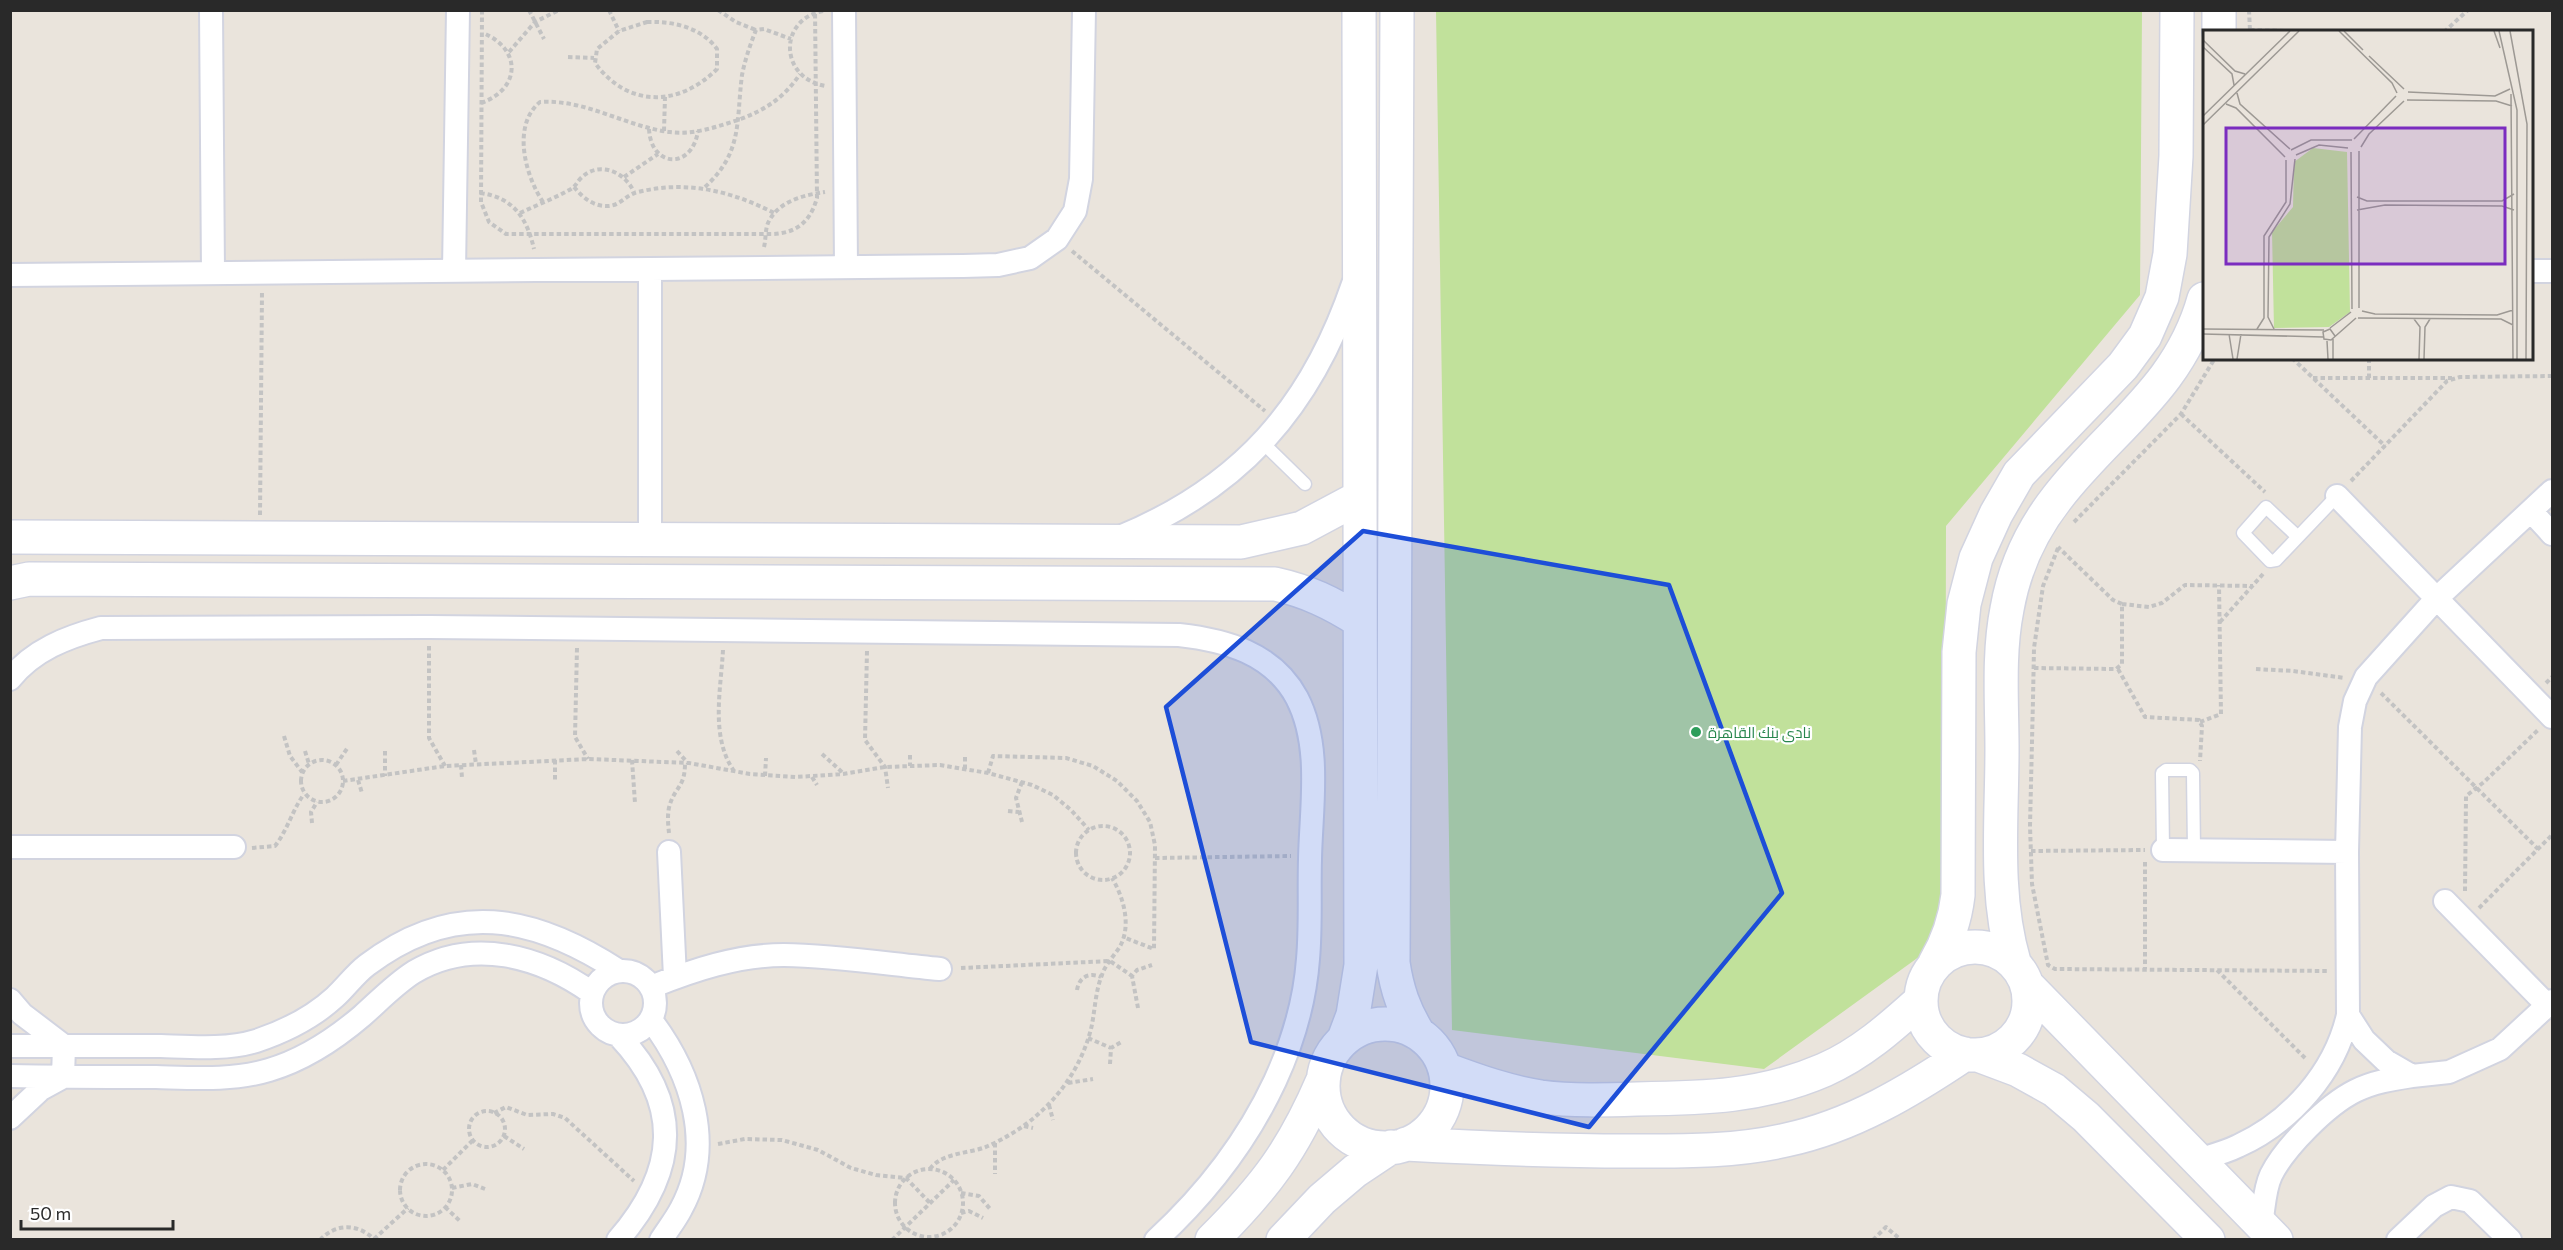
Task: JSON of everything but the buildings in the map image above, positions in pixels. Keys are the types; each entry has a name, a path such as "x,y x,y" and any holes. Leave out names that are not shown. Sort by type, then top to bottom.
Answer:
{"street":[{"path":"211,10 213,273"},
{"path":"844,10 846,267"},
{"path":"10,274 650,270 998,265 1030,258 1058,239 1075,211 1082,178 1084,10"},
{"path":"1212,1239 1251,1201 1281,1164 1305,1123 1334,1051 1344,1039 1353,1016 1361,965 1359,10"},
{"path":"1397,10 1394,963 1397,988 1405,1011 1418,1033"},
{"path":"2177,10 2191,91 2170,254 2162,297 2145,336 2123,366 2019,474 1996,514 1976,558 1964,604 1959,652 1958,895 1952,927 1922,988 1920,1001 1926,1026 1933,1036 1953,1051 2018,1070 2054,1090 2086,1117 2208,1239"},
{"path":"2219,10 2238,30"},
{"path":"454,271 458,20"},
{"path":"1103,544 1154,523 1200,496 1243,462 1280,423 1314,375 1340,322 1360,266"},
{"path":"650,270 650,541"},
{"path":"2533,271 2553,271"},
{"path":"1323,1080 1328,1110 1336,1124 1360,1142 1375,1147 1719,1151 1787,1140 1863,1114 1972,1055 1992,1053 2015,1038 2028,1013 2021,974 2007,939 2001,893 2002,650 2007,609 2018,569 2034,531 2058,497 2156,392 2182,353 2203,304"},
{"path":"2198,1160 2238,1146 2274,1125 2322,1076 2343,1036 2348,1015 2347,852 2350,726 2355,701 2365,680 2437,597 2553,491"},
{"path":"2337,496 2552,717"},
{"path":"10,537 1103,544 1241,542 1272,537 1302,528 1360,497"},
{"path":"2531,511 2553,534"},
{"path":"10,583 28,579 1275,584 1304,590 1331,602 1360,621"},
{"path":"10,679 33,657 54,644 101,628 429,627 1179,635 1215,639 1248,651 1275,670 1296,697 1309,729 1312,763 1308,960 1296,1021 1276,1080 1235,1152 1210,1185 1156,1239"},
{"path":"10,847 234,848"},
{"path":"2154,850 2347,852"},
{"path":"669,852 675,977"},
{"path":"2269,1232 2271,1175 2304,1133 2329,1109 2354,1091 2382,1080 2449,1072 2484,1057 2500,1049 2550,1004 2445,901"},
{"path":"10,1046 207,1047 254,1042 298,1025 333,998 365,966 401,942 441,925 483,921 520,925 572,944 619,971"},
{"path":"1935,963 1959,949 1974,946 2002,953 2269,1232"},
{"path":"10,1076 216,1078 269,1070 320,1048 414,972 455,957 476,954 507,955 538,962 567,975 592,993"},
{"path":"651,987 675,977 738,960 783,955 940,969"},
{"path":"618,1239 650,1196 661,1169 665,1139 663,1110 654,1082 639,1057 619,1036 599,1026 593,1016 592,993 598,982 619,971 631,972 651,987 655,997 655,1009 651,1020 643,1029 632,1035 619,1036"},
{"path":"10,999 22,1014 64,1046"},
{"path":"1446,1069 1492,1086 1541,1097 1591,1100 1714,1098 1772,1089 1826,1069 1876,1040 1920,1001"},
{"path":"2348,1015 2364,1040 2386,1061 2412,1076"},
{"path":"651,1020 671,1046 686,1077 695,1108 696,1149 693,1176 682,1207 661,1239"},
{"path":"1283,1239 1330,1192 1355,1171 1398,1146 1420,1137 1440,1114 1446,1100 1446,1069 1430,1042 1418,1033 1388,1023 1372,1025 1344,1039"},
{"path":"63,1077 64,1046"},
{"path":"10,1118 40,1089 63,1077"},
{"path":"2398,1239 2434,1206 2451,1197 2470,1201 2510,1239"}],"lane":[{"path":"1262,442 1305,484"},
{"path":"2298,537 2270,508 2265,508 2243,534 2270,561 2276,560 2298,537 2337,496"},
{"path":"2154,850 2162,773 2166,770 2192,771 2194,850"}],"path":[{"path":"483,10 481,193 483,213 497,229 506,234 783,234 806,222 813,211 817,193 815,12"},
{"path":"529,10 544,39"},
{"path":"509,52 535,22 559,10"},
{"path":"609,10 620,31"},
{"path":"718,10 736,22 756,30 765,29 790,39"},
{"path":"828,10 815,12 799,23 790,39 790,58 800,74 816,84 845,88"},
{"path":"2239,30 2249,10"},
{"path":"2446,30 2468,10"},
{"path":"456,107 482,103 497,97 508,84 512,68 509,52 498,39 458,20"},
{"path":"647,22 675,24 702,35 717,49 717,69 690,91 665,97 640,96 624,90 610,80 594,58 597,49 620,31 647,22"},
{"path":"704,188 719,174 730,158 736,139 742,74 756,30"},
{"path":"568,57 594,58"},
{"path":"543,202 531,185 525,165 524,145 528,124 540,102 562,102 602,111 649,129 698,131 754,115 788,92 800,74"},
{"path":"664,131 665,97"},
{"path":"649,129 650,143 658,154 672,159 686,155 696,145 698,131"},
{"path":"624,177 658,154"},
{"path":"520,213 574,187 591,171 602,169 614,171 624,177 634,192"},
{"path":"574,187 590,201 610,206 623,201 634,192 663,187 704,188 750,200 776,213"},
{"path":"761,268 768,223 776,213 802,195 846,189"},
{"path":"455,192 481,193 502,199 520,213 531,234 538,270"},
{"path":"1058,239 1280,423"},
{"path":"260,540 262,272"},
{"path":"2070,527 2181,414 2214,360"},
{"path":"2294,360 2385,446"},
{"path":"2369,360 2369,378"},
{"path":"2313,378 2553,376"},
{"path":"2337,496 2442,386 2453,378"},
{"path":"2181,414 2272,498"},
{"path":"2064,537 2043,586 2034,668 2032,884 2050,967 2348,971"},
{"path":"2058,547 2113,600 2121,604 2149,607 2162,603 2183,585 2253,586"},
{"path":"2220,623 2276,560"},
{"path":"2117,668 2145,717 2200,722 2221,714 2219,585"},
{"path":"2034,668 2117,668 2121,664 2121,604"},
{"path":"429,627 429,738 446,766"},
{"path":"577,629 575,737 589,759"},
{"path":"723,630 719,735 727,761 734,772"},
{"path":"867,632 865,740 885,767 888,788"},
{"path":"2256,669 2365,680 2538,849"},
{"path":"2465,922 2466,796 2484,782 2552,717"},
{"path":"2192,771 2201,758 2200,722"},
{"path":"284,736 290,756 302,772"},
{"path":"336,765 348,747"},
{"path":"474,750 476,764"},
{"path":"305,751 309,764"},
{"path":"385,751 385,776"},
{"path":"677,751 687,764"},
{"path":"822,754 843,774"},
{"path":"910,755 910,766"},
{"path":"988,773 993,756 1066,758 1093,766 1117,781 1137,801 1150,822 1155,845 1154,949 1123,937"},
{"path":"965,757 965,768"},
{"path":"765,776 766,758"},
{"path":"343,781 446,766 589,759 687,764 765,776 812,777 885,767 965,768 1022,782 1053,795 1089,830"},
{"path":"322,760 336,765 343,781 338,796 324,803 316,802 304,794 300,779 302,772 309,764 322,760"},
{"path":"555,760 555,780"},
{"path":"632,760 635,803"},
{"path":"669,852 668,810 673,797 681,787 687,764"},
{"path":"461,765 462,778"},
{"path":"812,777 817,785"},
{"path":"358,780 362,793"},
{"path":"1022,782 1016,792 1022,822"},
{"path":"234,848 275,846 284,835 294,808 304,794"},
{"path":"312,823 311,812 316,802"},
{"path":"1008,811 1019,812"},
{"path":"1106,826 1122,834 1127,841 1129,859 1120,874 1112,878 1095,878 1081,868 1076,852 1078,843 1089,830 1106,826"},
{"path":"2465,922 2553,835"},
{"path":"2031,851 2154,850 2145,969"},
{"path":"1155,858 1310,856"},
{"path":"930,1169 936,1161 995,1143 1023,1126 1067,1083 1088,1038 1101,977 1123,937 1123,900 1112,878"},
{"path":"940,969 1110,961 1132,976 1138,1008"},
{"path":"1132,976 1137,970 1152,965"},
{"path":"2217,970 2322,1076"},
{"path":"1077,990 1079,982 1085,976 1093,974 1101,977"},
{"path":"1088,1038 1111,1048"},
{"path":"1111,1048 1123,1041"},
{"path":"1110,1064 1111,1048"},
{"path":"1067,1083 1093,1079"},
{"path":"1048,1104 1053,1120"},
{"path":"494,1113 506,1107 527,1114 553,1114 565,1118 650,1196"},
{"path":"487,1111 494,1113 504,1123 504,1136 494,1146 487,1148 473,1140 469,1129 474,1116 487,1111"},
{"path":"1023,1126 1033,1128"},
{"path":"504,1136 524,1149"},
{"path":"696,1149 745,1139 782,1140 818,1150 851,1168 876,1175 906,1178 930,1203"},
{"path":"443,1170 473,1140"},
{"path":"995,1143 996,1174"},
{"path":"420,1164 436,1166 443,1170 452,1188 445,1207 431,1215 415,1213 408,1208 403,1202 400,1186 407,1172 420,1164"},
{"path":"930,1169 954,1180 961,1193 961,1213 952,1228 937,1236 920,1236 904,1227 899,1220 895,1202 900,1185 906,1178 921,1170 930,1169"},
{"path":"891,1239 954,1180"},
{"path":"452,1188 472,1184 485,1189"},
{"path":"961,1193 979,1196 991,1210"},
{"path":"445,1207 461,1222"},
{"path":"320,1239 333,1229 342,1226 359,1228 374,1239 408,1208"},
{"path":"961,1213 969,1211 983,1218"},
{"path":"1873,1239 1886,1227 1901,1239"}],"highlighted area":[{"path":"1363,531 1669,585 1782,893 1589,1127 1251,1042 1166,707"}],"green space":[{"name":"نادى بنك القاهرة","path":"1436,11 2142,11 2140,295 1946,526 1945,938 1764,1069 1452,1030"}],"place":[{"name":"نادى بنك القاهرة","path":"1696,732"}]}
